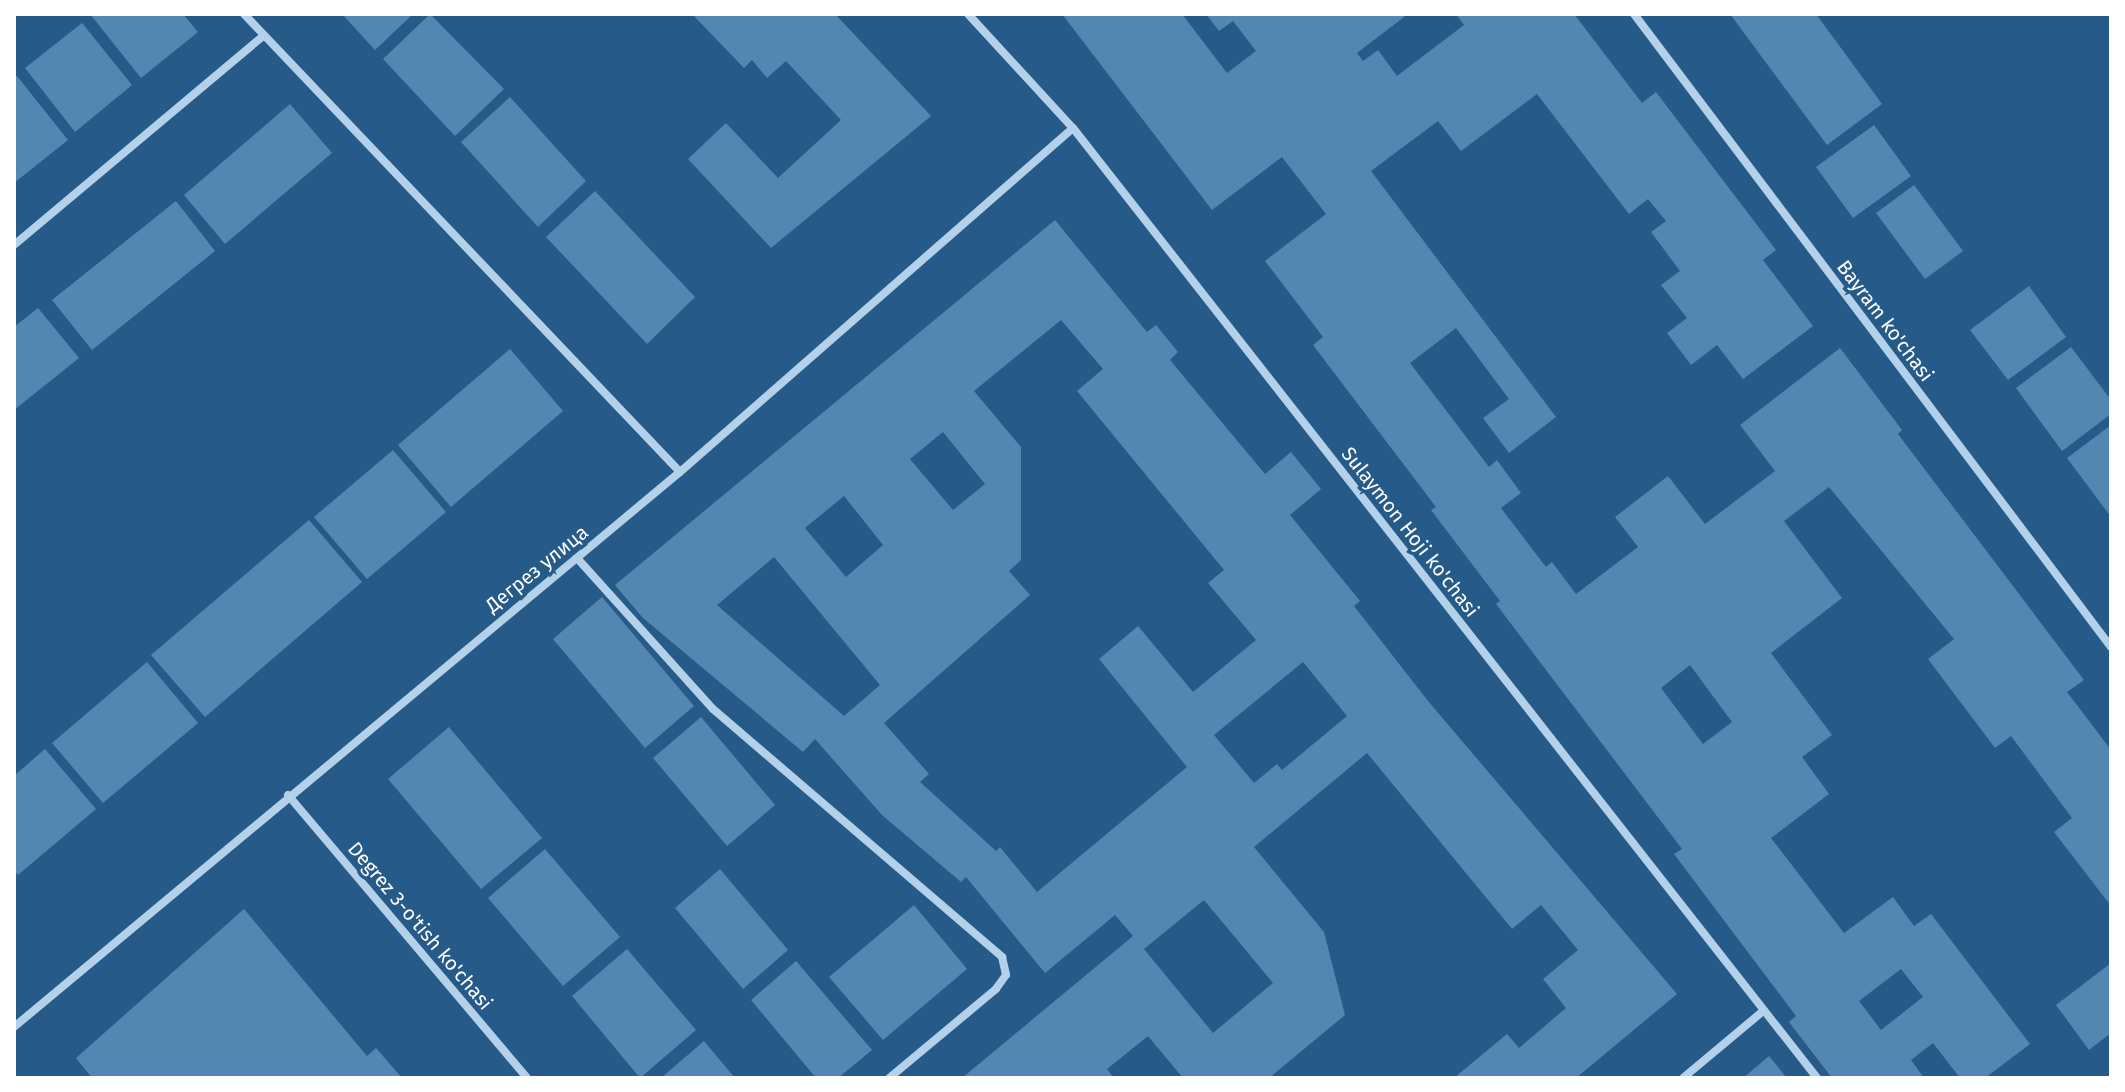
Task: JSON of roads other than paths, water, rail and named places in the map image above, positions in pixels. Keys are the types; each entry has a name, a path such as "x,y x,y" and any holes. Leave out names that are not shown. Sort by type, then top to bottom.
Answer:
{"street":[{"path":"244,14 680,472"},
{"name":"Sulaymon Hoji ko'chasi","path":"968,14 1073,128 1817,1078"},
{"name":"Bayram ko'chasi","path":"1634,14 2111,647"},
{"path":"14,245 264,35"},
{"name":"Дегрез улица","path":"14,1027 288,795 680,472 1073,128"},
{"path":"577,558 713,709 1002,957 1006,975 996,989 889,1078"},
{"name":"Degrez 3-o'tish ko'chasi","path":"288,795 527,1078"},
{"path":"1683,1078 1763,1011"}]}
